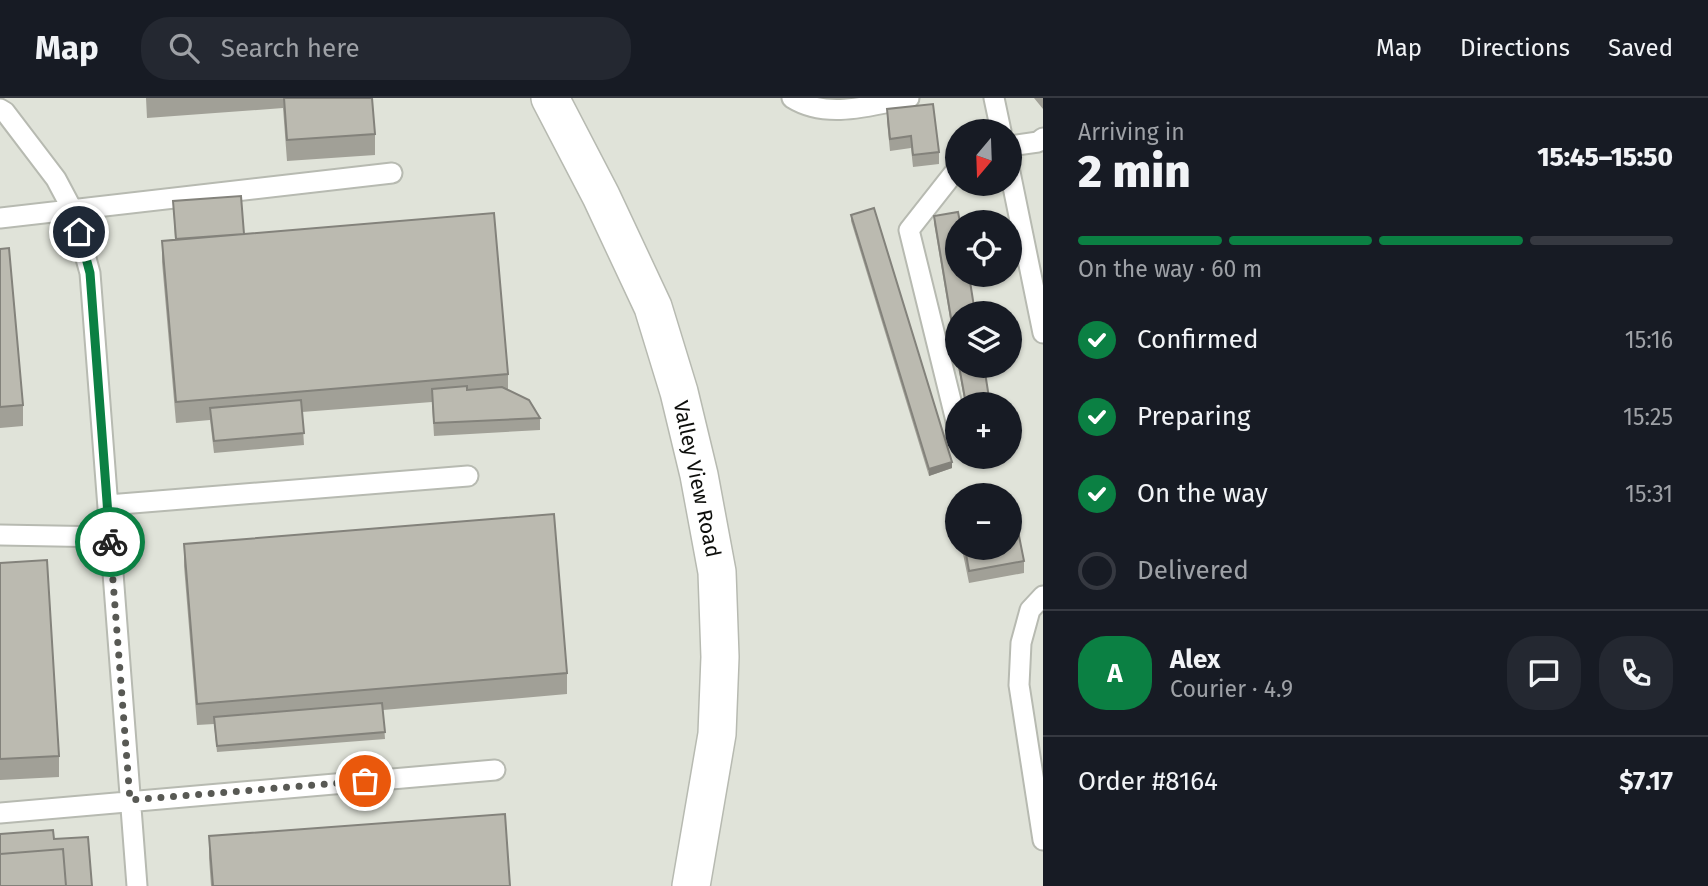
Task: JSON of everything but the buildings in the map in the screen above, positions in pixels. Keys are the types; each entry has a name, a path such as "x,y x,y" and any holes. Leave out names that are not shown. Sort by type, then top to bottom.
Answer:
{"street":[{"name":"Valley View Road","path":"550,98 601,196 653,307 679,393 699,475 717,572 720,657 717,734 691,886"}],"lane":[{"path":"792,98 829,110 909,98"},
{"path":"994,98 998,119"},
{"path":"0,108 57,179 73,211 90,273 137,886"},
{"path":"1022,144 1038,142 1043,138"},
{"path":"0,218 392,173"},
{"path":"945,184 909,230 949,392"},
{"path":"1015,196 1043,333"},
{"path":"108,505 468,476"},
{"path":"0,536 110,537"},
{"path":"1043,596 1030,610 1021,643 1019,685 1043,840"},
{"path":"0,813 495,770"}],"way so far":[{"path":"110,542 130,800 365,781"}],"route":[{"path":"79,232 90,273 110,542"}]}
